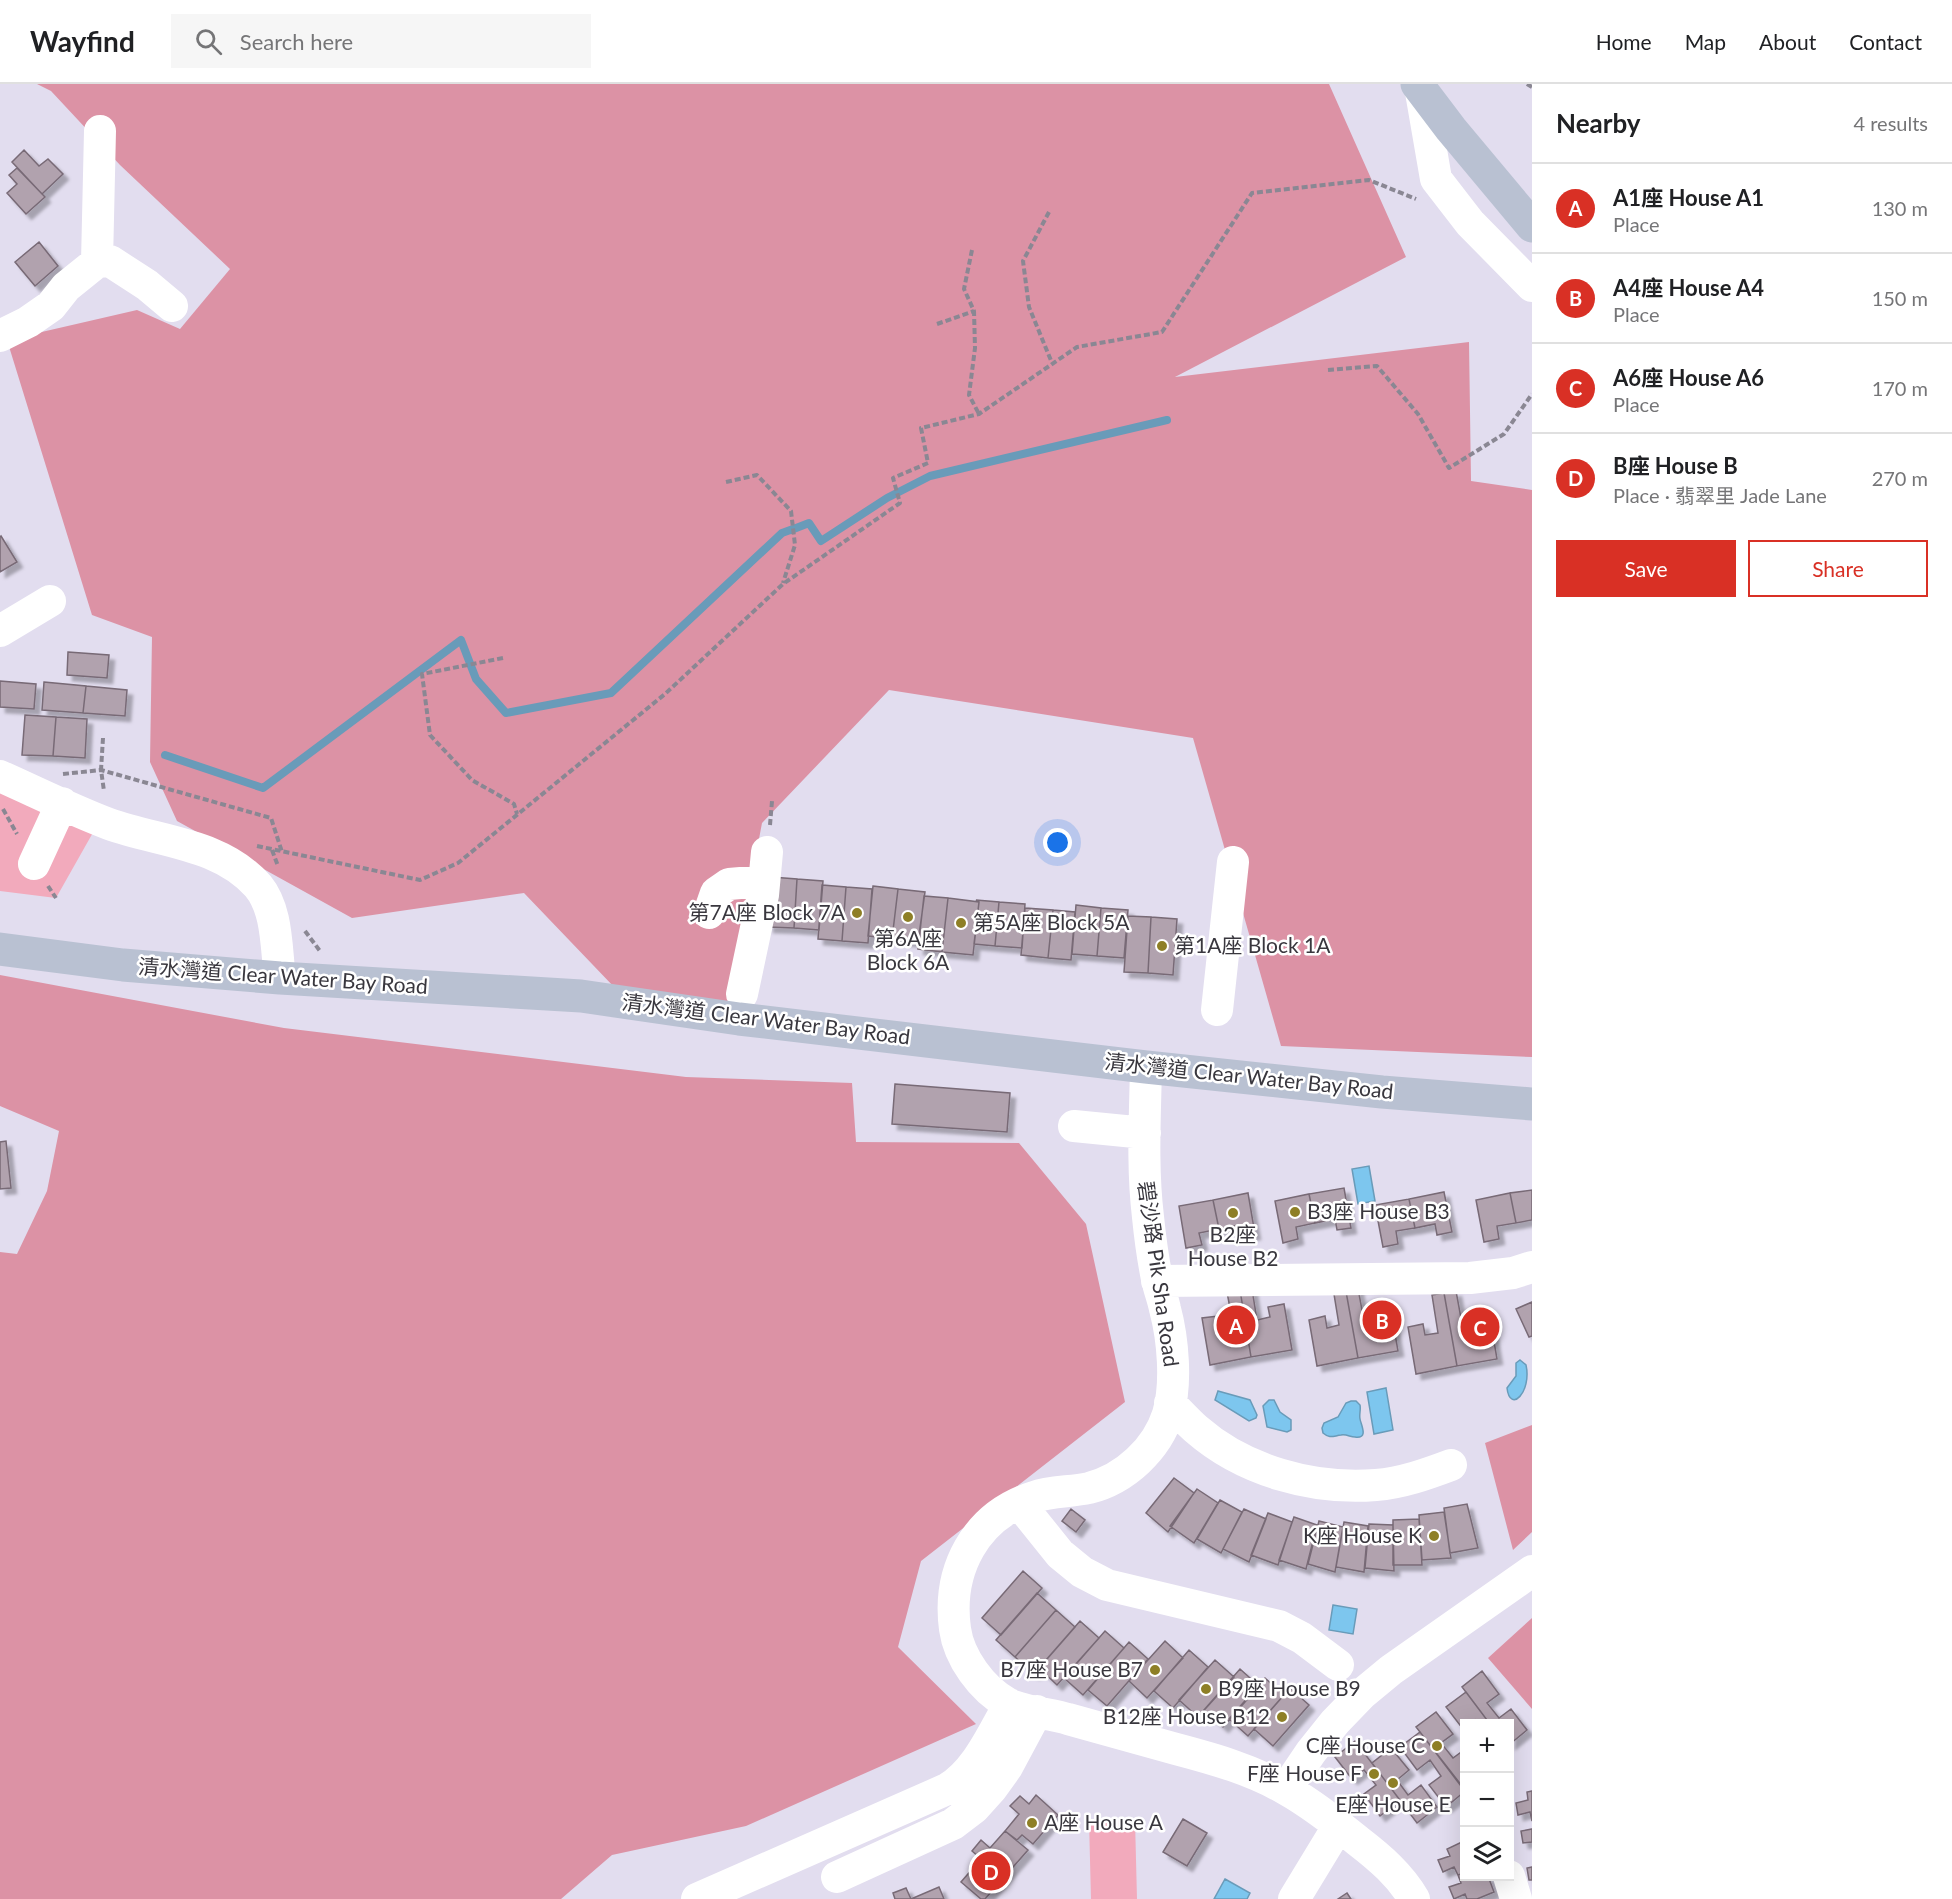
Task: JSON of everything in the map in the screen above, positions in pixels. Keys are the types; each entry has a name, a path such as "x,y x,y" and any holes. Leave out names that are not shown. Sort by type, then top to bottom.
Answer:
{"main road":[{"path":"1419,88 1532,226"},
{"name":"清水灣道 Clear Water Bay Road","path":"0,950 123,965 280,978 581,996 738,1019 1146,1067 1382,1092 1532,1104"}],"street":[{"path":"1419,88 1436,179 1470,223 1532,286"},
{"path":"97,262 100,131"},
{"path":"0,336 28,322 51,306 66,287 97,262 110,261 147,285 172,306"},
{"path":"0,631 50,601"},
{"path":"0,776 110,824 213,853 237,868 259,887 272,914 280,978"},
{"path":"34,864 62,803"},
{"path":"1217,1010 1233,862"},
{"path":"709,913 716,893 729,884 765,867 763,895 742,994"},
{"name":"碧沙路 Pik Sha Road","path":"1146,1067 1144,1169 1157,1281 1170,1334 1173,1389 1167,1415 1156,1440 1138,1461 1116,1478 1091,1488 1035,1497 1008,1508 984,1527 967,1551 956,1578 952,1607 956,1636 968,1664 986,1687 1023,1708 1227,1763 1286,1789 1339,1825 1380,1859 1403,1880 1414,1899"},
{"path":"1074,1126 1145,1133"},
{"path":"1157,1281 1470,1278 1513,1273 1532,1267"},
{"path":"1170,1404 1198,1430 1229,1452 1264,1469 1300,1480 1338,1485 1377,1485 1415,1478 1451,1465"},
{"path":"1019,1503 1060,1554 1090,1577 1107,1585 1279,1626 1302,1638 1338,1665"},
{"path":"1286,1789 1335,1722 1362,1694 1391,1670 1532,1571"},
{"path":"697,1899 959,1782 1023,1708"},
{"path":"837,1877 953,1824 974,1808 1007,1767 1023,1708"},
{"path":"1294,1899 1339,1825"},
{"path":"1511,1881 1516,1899"}],"path":[{"path":"1527,84 1532,87"},
{"path":"251,844 283,853 420,880 458,863 665,694 783,584 900,503 893,478 928,463 921,428 979,414 1077,347 1162,332 1252,193 1369,180 1430,206 1449,196"},
{"path":"1049,212 1023,261 1029,307 1052,363"},
{"path":"972,250 964,290 974,310 975,348 969,396 979,414"},
{"path":"937,324 974,310"},
{"path":"1328,370 1377,366 1418,414 1449,468 1504,434 1532,394"},
{"path":"726,482 757,475 791,512 795,545 783,584"},
{"path":"503,658 422,674 430,735 472,780 514,804 517,814"},
{"path":"103,738 101,770 105,793"},
{"path":"101,770 271,818 283,853"},
{"path":"272,850 280,872"},
{"path":"303,928 320,952 327,952"}],"shaded area":[{"path":"37,84 1329,84 1406,257 1175,377 1469,342 1471,481 1532,490 1532,1057 1281,1046 1193,738 889,690 762,823 726,1014 615,988 524,893 352,918 177,821 150,762 152,637 92,615 7,340 137,310 180,329 230,269 120,165 51,91"},
{"path":"0,786 95,829 56,898 0,891"},
{"path":"0,975 284,1028 686,1077 852,1083 856,1142 1019,1143 1086,1224 1125,1402 921,1561 898,1647 976,1724 746,1826 612,1855 561,1899 0,1899 0,1252 17,1254 47,1191 59,1131 0,1106"},
{"path":"1532,1425 1532,1532 1513,1550 1485,1443"},
{"path":"1532,1618 1532,1709 1488,1658"},
{"path":"1135,1820 1137,1899 1091,1899 1089,1821"}],"water":[{"path":"1369,1166 1375,1201 1358,1204 1352,1169"},
{"path":"1520,1360 1526,1365 1526,1384 1520,1396 1512,1399 1507,1388 1516,1376 1516,1363"},
{"path":"1386,1388 1393,1430 1374,1434 1367,1392"},
{"path":"1218,1391 1250,1400 1257,1415 1256,1418 1249,1421 1215,1400"},
{"path":"1269,1400 1274,1400 1280,1412 1291,1420 1291,1430 1287,1432 1267,1427 1263,1406"},
{"path":"1356,1401 1360,1405 1362,1436 1330,1437 1325,1435 1322,1428 1324,1423 1338,1417 1346,1403"},
{"path":"1333,1605 1357,1609 1353,1634 1329,1630"},
{"path":"1225,1879 1250,1893 1247,1899 1214,1899"}],"building":[{"path":"24,150 39,166 48,159 63,174 42,194 12,162"},
{"path":"17,168 45,197 26,214 7,193 17,184 9,175"},
{"path":"39,242 58,266 35,286 15,262"},
{"path":"0,537 17,562 0,572"},
{"path":"68,652 109,655 107,678 67,675"},
{"path":"0,681 36,684 34,709 0,707"},
{"path":"44,682 86,686 83,713 42,710"},
{"path":"86,686 127,690 125,716 83,713"},
{"path":"25,715 56,717 53,756 22,755"},
{"path":"56,717 87,719 85,758 53,756"},
{"path":"771,877 797,879 794,928 768,927"},
{"path":"797,879 823,881 819,930 794,928"},
{"path":"822,885 846,887 842,941 818,939"},
{"path":"873,886 898,889 892,939 868,936"},
{"name":"第7A座 Block 7A","path":"846,887 872,889 868,943 842,941"},
{"name":"第6A座 Block 6A","path":"898,889 925,892 918,942 892,939"},
{"path":"924,896 948,898 942,952 918,949"},
{"name":"第5A座 Block 5A","path":"948,898 979,902 973,955 942,952"},
{"path":"976,900 999,902 995,946 974,944 979,902"},
{"path":"999,902 1025,904 1022,948 995,946"},
{"path":"1076,905 1101,908 1097,956 1072,954"},
{"path":"1025,908 1053,910 1048,958 1021,955"},
{"path":"1101,908 1128,910 1124,958 1097,956"},
{"path":"1053,910 1075,912 1071,960 1048,958"},
{"path":"1128,916 1151,917 1148,973 1124,972"},
{"name":"第1A座 Block 1A","path":"1151,917 1177,919 1173,975 1148,973"},
{"path":"895,1084 1010,1093 1007,1132 892,1124"},
{"path":"6,1141 11,1188 0,1189 0,1142"},
{"path":"1344,1188 1351,1228 1337,1230 1335,1219 1315,1223 1309,1194"},
{"path":"1532,1190 1532,1220 1516,1223 1510,1193"},
{"path":"1444,1192 1452,1232 1437,1235 1435,1224 1415,1228 1409,1199"},
{"name":"B2座 House B2","path":"1248,1193 1255,1234 1241,1236 1239,1225 1219,1229 1213,1200"},
{"path":"1510,1193 1516,1223 1497,1226 1499,1239 1484,1242 1476,1200"},
{"name":"B3座 House B3","path":"1309,1194 1315,1223 1296,1227 1298,1239 1283,1243 1275,1201"},
{"path":"1409,1199 1415,1228 1396,1231 1398,1244 1383,1247 1375,1205"},
{"path":"1213,1200 1219,1229 1199,1233 1202,1245 1186,1248 1179,1206"},
{"path":"1251,1283 1257,1320 1270,1317 1268,1307 1284,1304 1292,1350 1251,1357 1239,1284"},
{"path":"1357,1283 1364,1321 1377,1319 1375,1308 1390,1305 1398,1351 1358,1358 1345,1286"},
{"path":"1239,1284 1251,1357 1210,1365 1202,1318 1218,1316 1220,1326 1233,1324 1226,1287"},
{"path":"1345,1286 1358,1358 1317,1366 1309,1320 1325,1316 1327,1328 1339,1325 1333,1288"},
{"path":"1456,1291 1463,1329 1475,1326 1474,1315 1489,1312 1497,1359 1457,1366 1444,1293"},
{"path":"1444,1293 1457,1366 1416,1374 1408,1327 1423,1324 1425,1335 1438,1333 1432,1295"},
{"path":"1532,1302 1532,1336 1529,1337 1516,1309"},
{"path":"1174,1478 1194,1493 1168,1532 1146,1513"},
{"path":"1197,1489 1218,1503 1194,1543 1170,1526"},
{"path":"1220,1500 1242,1512 1221,1553 1197,1539"},
{"path":"1467,1504 1478,1548 1450,1553 1444,1508"},
{"path":"1071,1509 1085,1520 1076,1532 1062,1521"},
{"path":"1244,1509 1266,1519 1249,1562 1223,1549"},
{"name":"K座 House K","path":"1444,1512 1451,1558 1422,1560 1419,1515"},
{"path":"1268,1513 1292,1522 1278,1565 1251,1555"},
{"path":"1294,1517 1317,1525 1306,1569 1279,1560"},
{"path":"1419,1519 1422,1565 1393,1565 1393,1520"},
{"path":"1319,1521 1343,1527 1335,1572 1308,1564"},
{"path":"1344,1522 1368,1526 1364,1572 1336,1567"},
{"path":"1369,1524 1393,1525 1394,1571 1365,1568"},
{"path":"1023,1571 1042,1588 1001,1635 982,1618"},
{"path":"1037,1593 1056,1610 1015,1657 996,1640"},
{"path":"1056,1610 1075,1627 1034,1674 1015,1657"},
{"path":"1080,1621 1099,1638 1057,1685 1039,1668"},
{"path":"1105,1631 1124,1648 1083,1695 1064,1678"},
{"name":"B7座 House B7","path":"1165,1641 1183,1658 1147,1698 1129,1681"},
{"path":"1129,1642 1148,1659 1107,1706 1088,1690"},
{"path":"1189,1650 1208,1667 1173,1708 1154,1691"},
{"name":"B9座 House B9","path":"1215,1660 1234,1677 1198,1717 1179,1700"},
{"path":"1240,1669 1259,1686 1223,1727 1204,1710"},
{"path":"1482,1671 1499,1694 1487,1703 1499,1718 1511,1709 1527,1730 1514,1741 1514,1719 1486,1719 1462,1687"},
{"path":"1265,1678 1284,1695 1248,1736 1229,1719"},
{"name":"B12座 House B12","path":"1290,1688 1309,1705 1273,1746 1254,1729"},
{"path":"1466,1692 1486,1719 1460,1719 1460,1725 1446,1707"},
{"name":"C座 House C","path":"1436,1712 1453,1734 1441,1743 1453,1758 1460,1753 1460,1783 1416,1727"},
{"path":"1420,1732 1460,1785 1460,1795 1446,1807 1429,1785 1441,1776 1430,1760 1417,1770 1400,1747"},
{"name":"F座 House F","path":"1355,1741 1400,1800 1380,1816 1364,1794 1376,1785 1364,1770 1352,1779 1335,1757"},
{"name":"E座 House E","path":"1391,1748 1409,1770 1397,1780 1408,1795 1421,1785 1437,1807 1417,1823 1372,1763"},
{"path":"1532,1791 1532,1821 1530,1812 1518,1815 1516,1803 1528,1800 1527,1792"},
{"name":"A座 House A","path":"1036,1795 1058,1815 1033,1844 1022,1835 1017,1840 1005,1831 1019,1814 1010,1806 1020,1796 1029,1804"},
{"path":"1183,1819 1207,1833 1187,1866 1163,1852"},
{"path":"1532,1829 1532,1842 1523,1843 1521,1831"},
{"path":"1005,1831 1028,1850 985,1899 981,1899 961,1882 981,1859 972,1851 981,1840 990,1848"},
{"path":"1460,1843 1460,1874 1458,1875 1454,1867 1443,1872 1438,1860 1450,1856 1447,1849"},
{"path":"1532,1867 1532,1880 1529,1880 1527,1868"},
{"path":"1460,1881 1490,1881 1494,1892 1477,1899 1467,1899 1465,1894 1454,1899 1449,1887 1461,1883"},
{"path":"939,1887 944,1899 911,1899"},
{"path":"906,1888 911,1899 895,1899 893,1893"},
{"path":"1347,1893 1351,1899 1338,1899"}],"waterway":[{"path":"791,530 809,523 821,541 887,498 930,476 1167,420"},
{"path":"165,755 263,788 461,640 476,679 506,713 611,693 782,533 793,529"}],"place":[{"name":"第7A座 Block 7A","path":"857,913"},
{"name":"第6A座 Block 6A","path":"908,917"},
{"name":"第5A座 Block 5A","path":"961,923"},
{"name":"第1A座 Block 1A","path":"1162,946"},
{"name":"B3座 House B3","path":"1295,1212"},
{"name":"B2座 House B2","path":"1233,1213"},
{"name":"A4座 House A4","path":"1382,1320"},
{"name":"A1座 House A1","path":"1236,1325"},
{"name":"A6座 House A6","path":"1480,1327"},
{"name":"K座 House K","path":"1434,1536"},
{"name":"B7座 House B7","path":"1155,1670"},
{"name":"B9座 House B9","path":"1206,1689"},
{"name":"B12座 House B12","path":"1282,1717"},
{"name":"C座 House C","path":"1437,1746"},
{"name":"F座 House F","path":"1374,1774"},
{"name":"E座 House E","path":"1393,1783"},
{"name":"A座 House A","path":"1032,1823"},
{"name":"B座 House B","path":"991,1871"}]}
